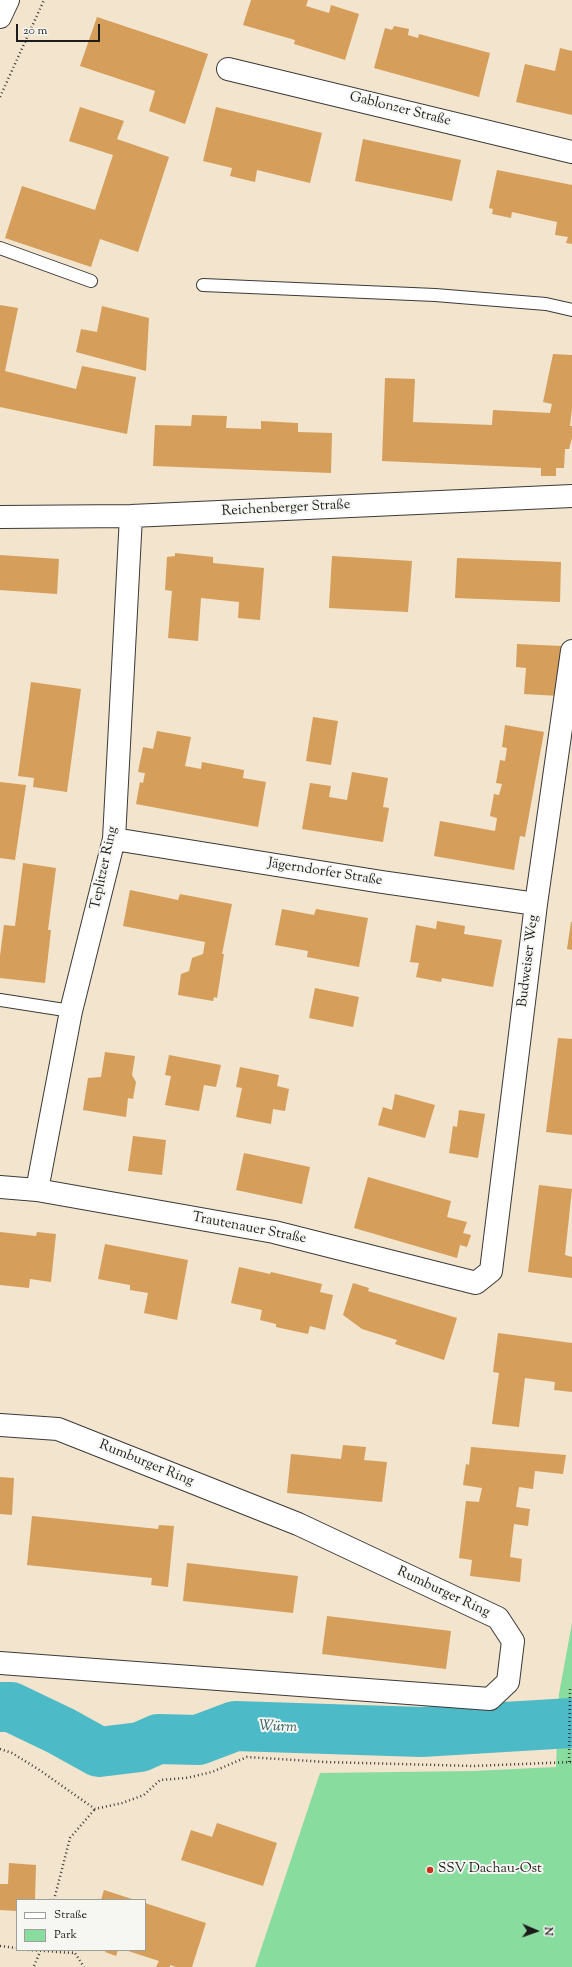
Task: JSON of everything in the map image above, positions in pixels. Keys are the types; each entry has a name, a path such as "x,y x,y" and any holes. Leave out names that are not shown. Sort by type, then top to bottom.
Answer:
{"street":[{"path":"0,17 8,0"},
{"name":"Gablonzer Straße","path":"228,69 572,152"},
{"name":"Reichenberger Straße","path":"0,518 131,516 572,496"},
{"name":"Teplitzer Ring","path":"37,1190 71,1011 114,839 131,516"},
{"name":"Budweiser Weg","path":"491,1271 536,904 572,651"},
{"name":"Jägerndorfer Straße","path":"114,839 382,882 536,904"},
{"name":"Trautenauer Straße","path":"0,1187 37,1190 274,1232 476,1283 491,1271"},
{"name":"Rumburger Ring","path":"0,1425 58,1429 298,1524 498,1618 512,1641 508,1682 490,1699 0,1663"}],"lane":[{"path":"0,248 91,281"},
{"path":"203,285 435,295 546,304 572,310"},
{"path":"0,1000 71,1011"}],"path":[{"path":"0,97 44,0"},
{"path":"54,1899 70,1838 95,1809 122,1803 144,1795 160,1780 186,1778 212,1772 247,1757 326,1762 473,1766 570,1762 570,1686"},
{"path":"0,1749 12,1753 38,1769 95,1809"},
{"path":"0,1946 16,1948"},
{"path":"34,1951 74,1952 84,1967"},
{"path":"34,1966 40,1952"}],"green space":[{"name":"SSV Dachau-Ost","path":"572,1623 572,1967 255,1967 320,1773 473,1771 556,1767 559,1694"}],"building":[{"path":"251,0 308,0 306,6 329,13 331,5 359,14 345,60 294,44 295,40 243,25"},
{"path":"97,17 208,54 185,124 149,111 155,91 80,66"},
{"path":"394,26 409,29 408,35 418,38 419,34 490,53 479,97 374,68 385,28 392,30"},
{"path":"560,48 572,51 572,115 516,102 525,64 555,71"},
{"path":"80,107 124,121 117,139 169,157 138,252 100,239 91,267 5,238 22,186 95,210 113,155 69,141"},
{"path":"216,107 322,133 310,183 257,170 255,182 230,176 232,168 203,161"},
{"path":"363,139 461,160 452,201 355,181"},
{"path":"497,170 572,185 572,244 566,243 568,237 555,235 557,222 512,212 511,218 492,214 493,209 489,208"},
{"path":"0,305 18,308 5,371 76,389 82,366 136,377 127,434 0,407"},
{"path":"102,306 149,318 146,371 76,352 81,329 97,332"},
{"path":"553,354 572,355 572,408 570,426 572,426 572,438 569,449 565,449 564,468 556,468 556,476 541,476 541,468 382,461 385,378 415,379 413,422 492,425 493,410 550,413 552,404 543,402"},
{"path":"192,415 227,416 226,428 261,429 261,421 298,423 298,432 332,433 331,473 153,466 155,425 191,426"},
{"path":"175,553 213,557 213,563 264,568 260,620 238,618 239,602 201,598 198,641 168,638 172,591 165,590 167,557 175,556"},
{"path":"0,555 59,559 57,594 0,590"},
{"path":"332,556 412,561 408,612 329,608"},
{"path":"457,558 561,562 560,602 455,598"},
{"path":"517,644 562,646 559,696 524,694 526,668 516,667"},
{"path":"31,682 81,689 67,792 33,787 34,778 18,776"},
{"path":"313,717 338,721 331,765 306,761"},
{"path":"505,725 544,732 525,837 520,836 514,870 434,856 440,821 495,831 497,818 490,816 494,794 499,795 502,784 496,783 500,760 505,761 507,748 502,747"},
{"path":"157,731 191,737 185,766 201,769 202,762 244,770 243,778 266,782 258,827 136,804 140,782 143,783 145,773 138,772 143,747 153,749"},
{"path":"352,772 388,778 383,807 389,808 383,842 302,829 310,783 331,786 329,797 347,800"},
{"path":"0,782 26,785 15,860 0,858"},
{"path":"23,863 56,868 48,930 51,930 45,983 0,978 0,956 4,925 15,926"},
{"path":"130,890 178,900 180,894 232,904 222,954 224,954 217,998 214,997 213,1001 178,995 181,974 189,971 192,958 203,954 205,942 123,926"},
{"path":"282,909 314,915 316,909 368,918 359,967 307,957 308,951 275,945"},
{"path":"437,921 465,926 464,934 502,940 493,987 442,978 441,982 416,977 419,963 410,962 416,925 436,929"},
{"path":"572,922 572,950 567,949"},
{"path":"315,988 359,997 353,1027 309,1018"},
{"path":"558,1038 572,1039 572,1135 546,1132"},
{"path":"105,1052 135,1056 132,1075 136,1082 133,1099 128,1098 126,1117 83,1110 88,1078 101,1077"},
{"path":"169,1055 221,1065 216,1087 204,1085 199,1111 165,1105 171,1076 165,1075"},
{"path":"240,1067 279,1075 277,1086 289,1089 285,1111 273,1109 271,1124 236,1117 242,1088 236,1087"},
{"path":"395,1094 435,1105 425,1138 378,1125 383,1107 392,1110"},
{"path":"459,1110 485,1114 478,1158 449,1153 453,1126 457,1127"},
{"path":"133,1136 166,1140 162,1175 128,1171"},
{"path":"244,1153 310,1167 302,1204 236,1190"},
{"path":"368,1177 451,1201 447,1217 467,1222 463,1233 471,1235 467,1247 460,1245 457,1258 354,1228"},
{"path":"539,1185 572,1189 565,1255 572,1257 572,1278 528,1272"},
{"path":"0,1232 36,1236 37,1232 56,1234 51,1282 30,1279 29,1288 0,1285"},
{"path":"105,1244 188,1260 177,1320 144,1313 148,1293 130,1290 130,1285 98,1279"},
{"path":"239,1267 270,1274 271,1272 322,1284 320,1292 333,1295 325,1330 310,1326 308,1334 276,1327 276,1324 260,1320 262,1310 231,1303"},
{"path":"353,1283 369,1288 368,1291 457,1318 444,1360 395,1344 397,1340 362,1329 343,1315"},
{"path":"498,1333 572,1343 572,1392 554,1390 555,1382 525,1378 519,1427 492,1424 499,1373 493,1372"},
{"path":"343,1445 366,1447 364,1460 387,1462 382,1502 287,1493 291,1454 341,1459"},
{"path":"471,1447 566,1455 563,1474 535,1471 533,1489 519,1487 516,1507 530,1509 528,1526 514,1524 510,1557 522,1559 520,1582 470,1576 472,1560 459,1558 466,1501 479,1502 482,1488 463,1485 466,1464 469,1465"},
{"path":"0,1477 14,1478 12,1515 0,1514"},
{"path":"32,1516 158,1529 159,1525 174,1526 168,1587 151,1585 152,1578 27,1565"},
{"path":"187,1563 298,1576 293,1613 183,1601"},
{"path":"327,1616 451,1631 446,1669 322,1654"},
{"path":"217,1823 277,1843 263,1886 181,1860 191,1830 212,1837"},
{"path":"9,1863 36,1865 35,1899 16,1899 16,1911 0,1910 0,1884 8,1884"},
{"path":"104,1890 132,1899 101,1899"},
{"path":"146,1903 206,1923 192,1967 176,1967 170,1965 170,1967 156,1967 159,1961 128,1951 146,1951"},
{"path":"106,1951 118,1951 116,1956"}],"waterway":[{"name":"Würm","path":"0,1707 11,1707 61,1731 99,1752 140,1747 158,1739 198,1740 235,1726 421,1732 572,1723"}],"place":[{"name":"SSV Dachau-Ost","path":"430,1870"}]}
